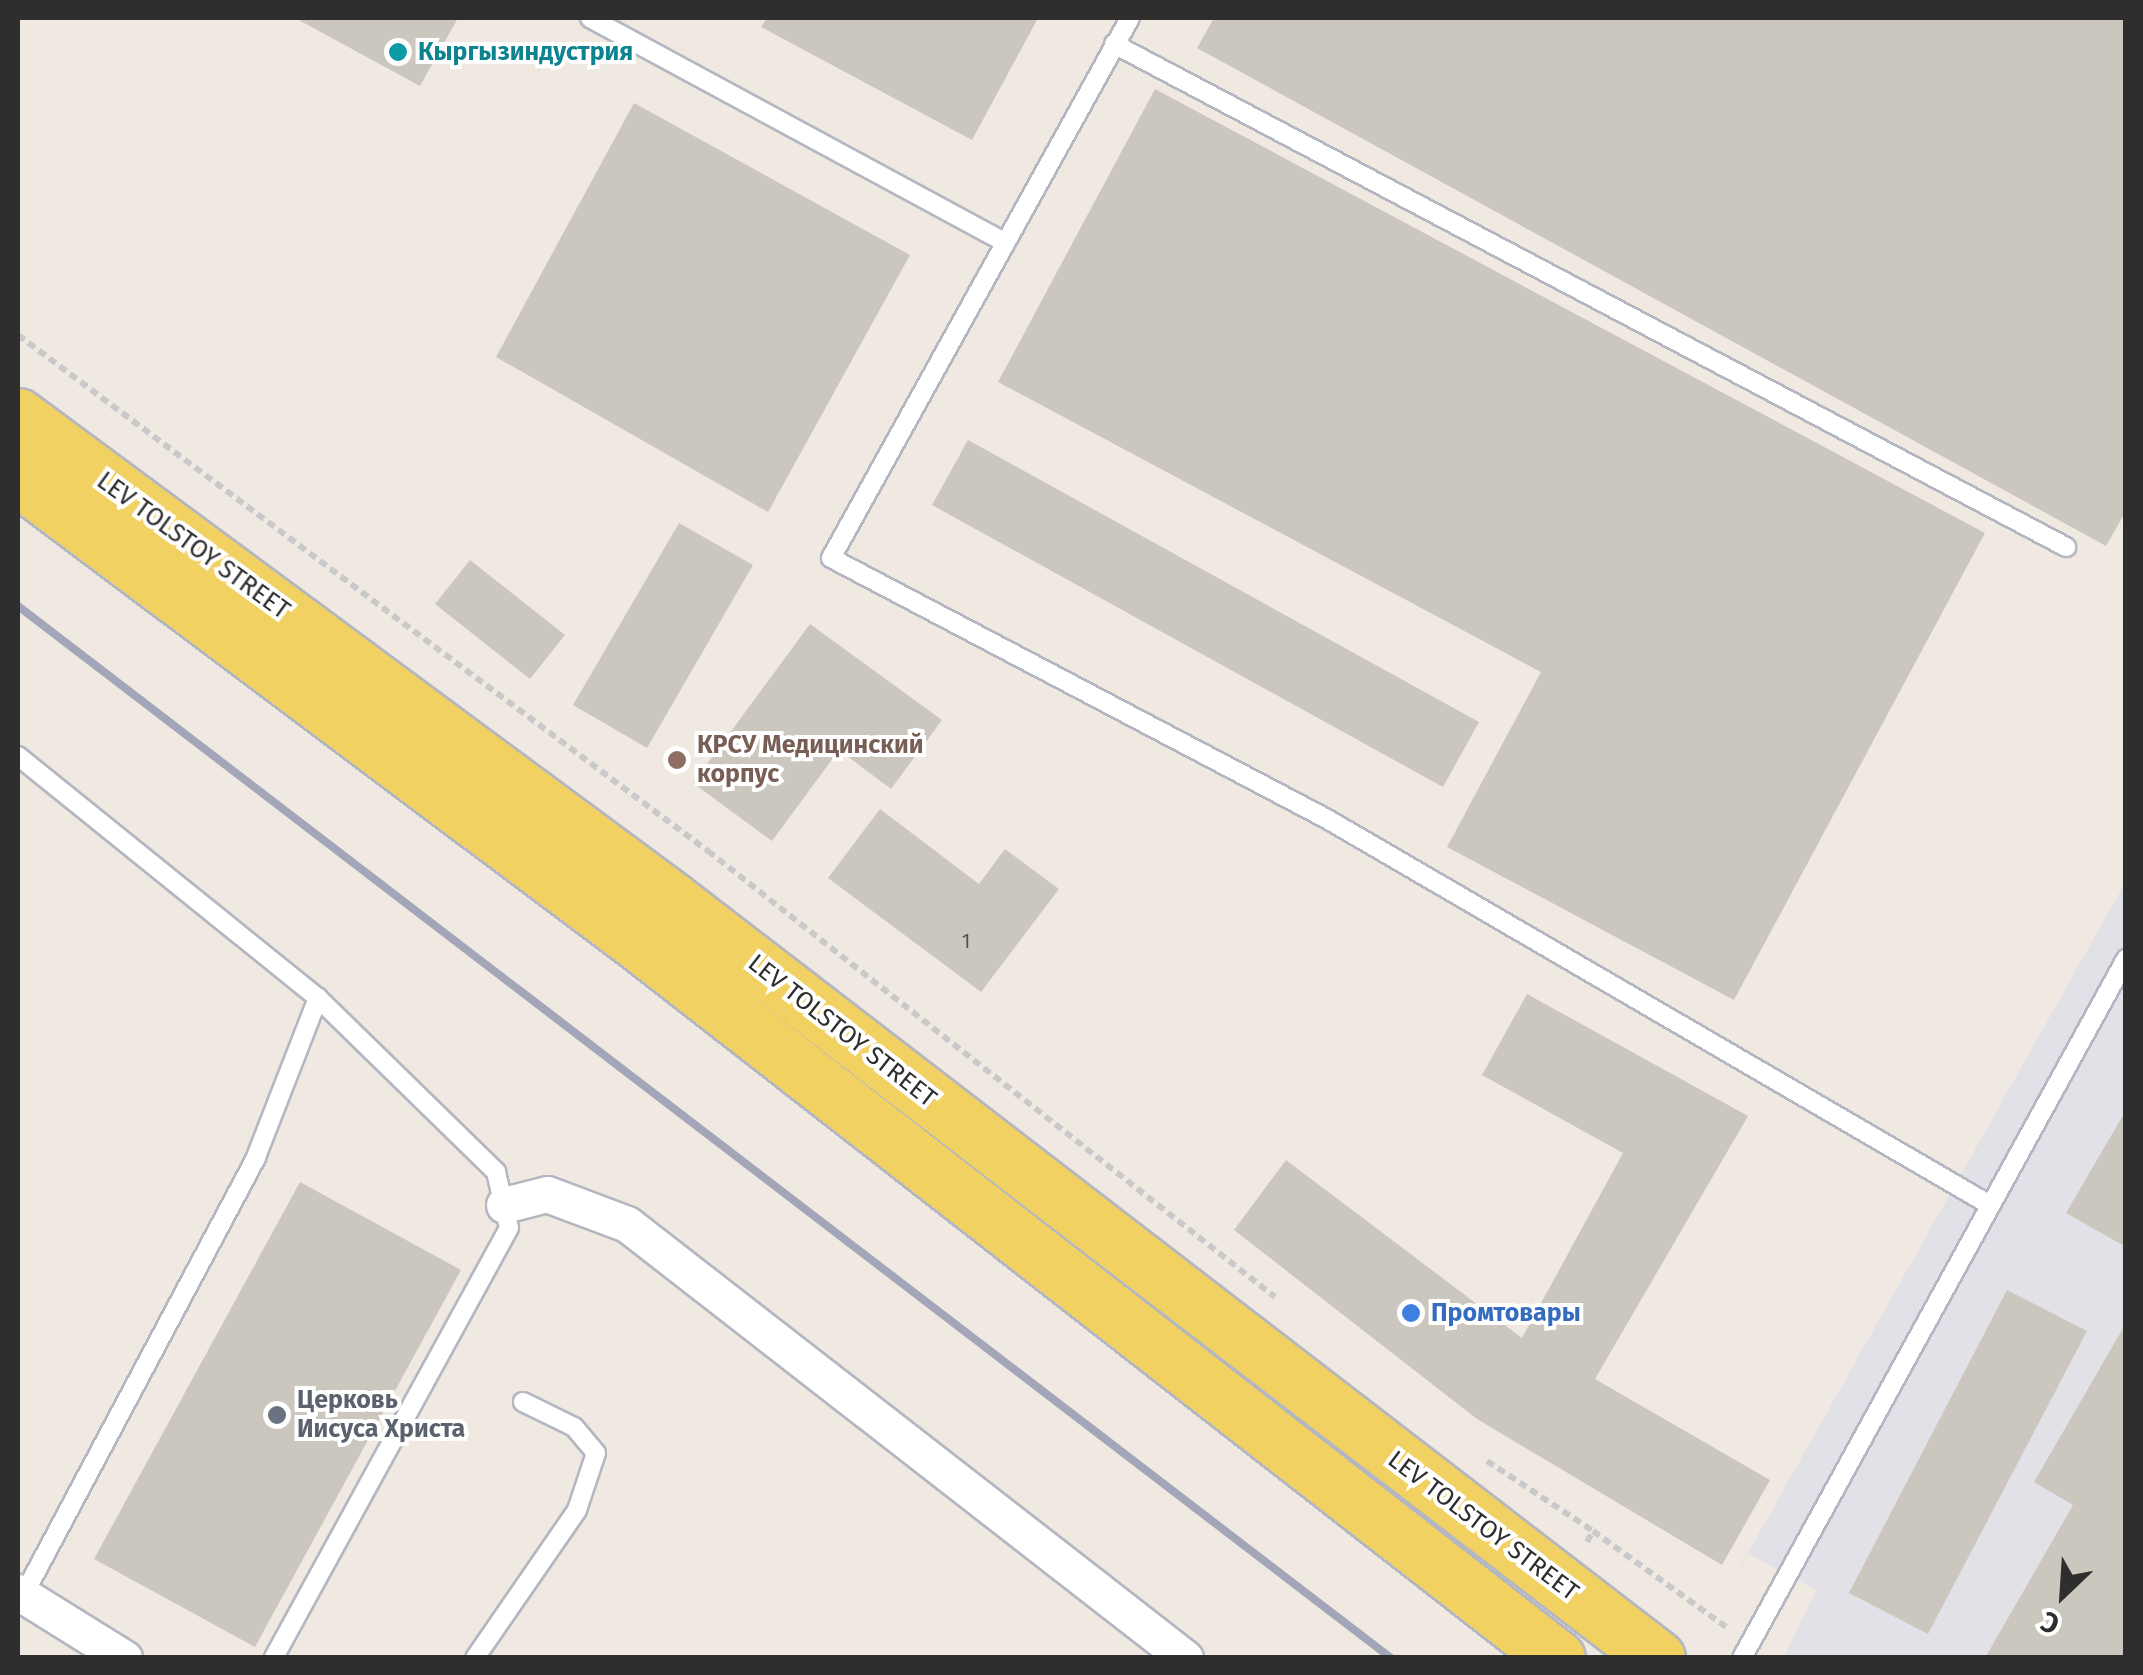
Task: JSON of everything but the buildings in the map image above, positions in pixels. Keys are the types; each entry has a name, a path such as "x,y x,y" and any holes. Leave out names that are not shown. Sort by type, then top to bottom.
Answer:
{"main road":[{"name":"LEV TOLSTOY STREET","path":"18,416 672,900 1657,1658"},
{"name":"LEV TOLSTOY STREET","path":"18,478 640,944 1557,1658"}],"street":[{"path":"504,1206 547,1194 627,1224 1185,1658"},
{"path":"20,1594 124,1658"}],"lane":[{"path":"590,18 1002,241"},
{"path":"1130,18 1002,241 831,558 1327,819 1990,1206"},
{"path":"1114,44 2066,546"},
{"path":"18,756 318,998 496,1172 510,1228 274,1658"},
{"path":"1747,1651 2126,959"},
{"path":"20,1594 256,1158 318,998"},
{"path":"475,1658 577,1510 596,1453 574,1427 523,1402"}],"path":[{"path":"18,335 708,852 1280,1301"},
{"path":"1481,1457 1594,1530 1747,1651"},
{"path":"1584,1546 1594,1530"}],"shaded area":[{"path":"2125,883 2125,1657 1784,1657 1816,1590 1749,1554 1731,1583"}],"railway":[{"path":"18,606 1391,1658"}],"place":[{"name":"Кыргызиндустрия","path":"398,52"},
{"name":"КРСУ Медицинский корпус","path":"677,760"},
{"name":"Промтовары","path":"1411,1313"},
{"name":"Церковь Иисуса Христа","path":"277,1415"}]}
